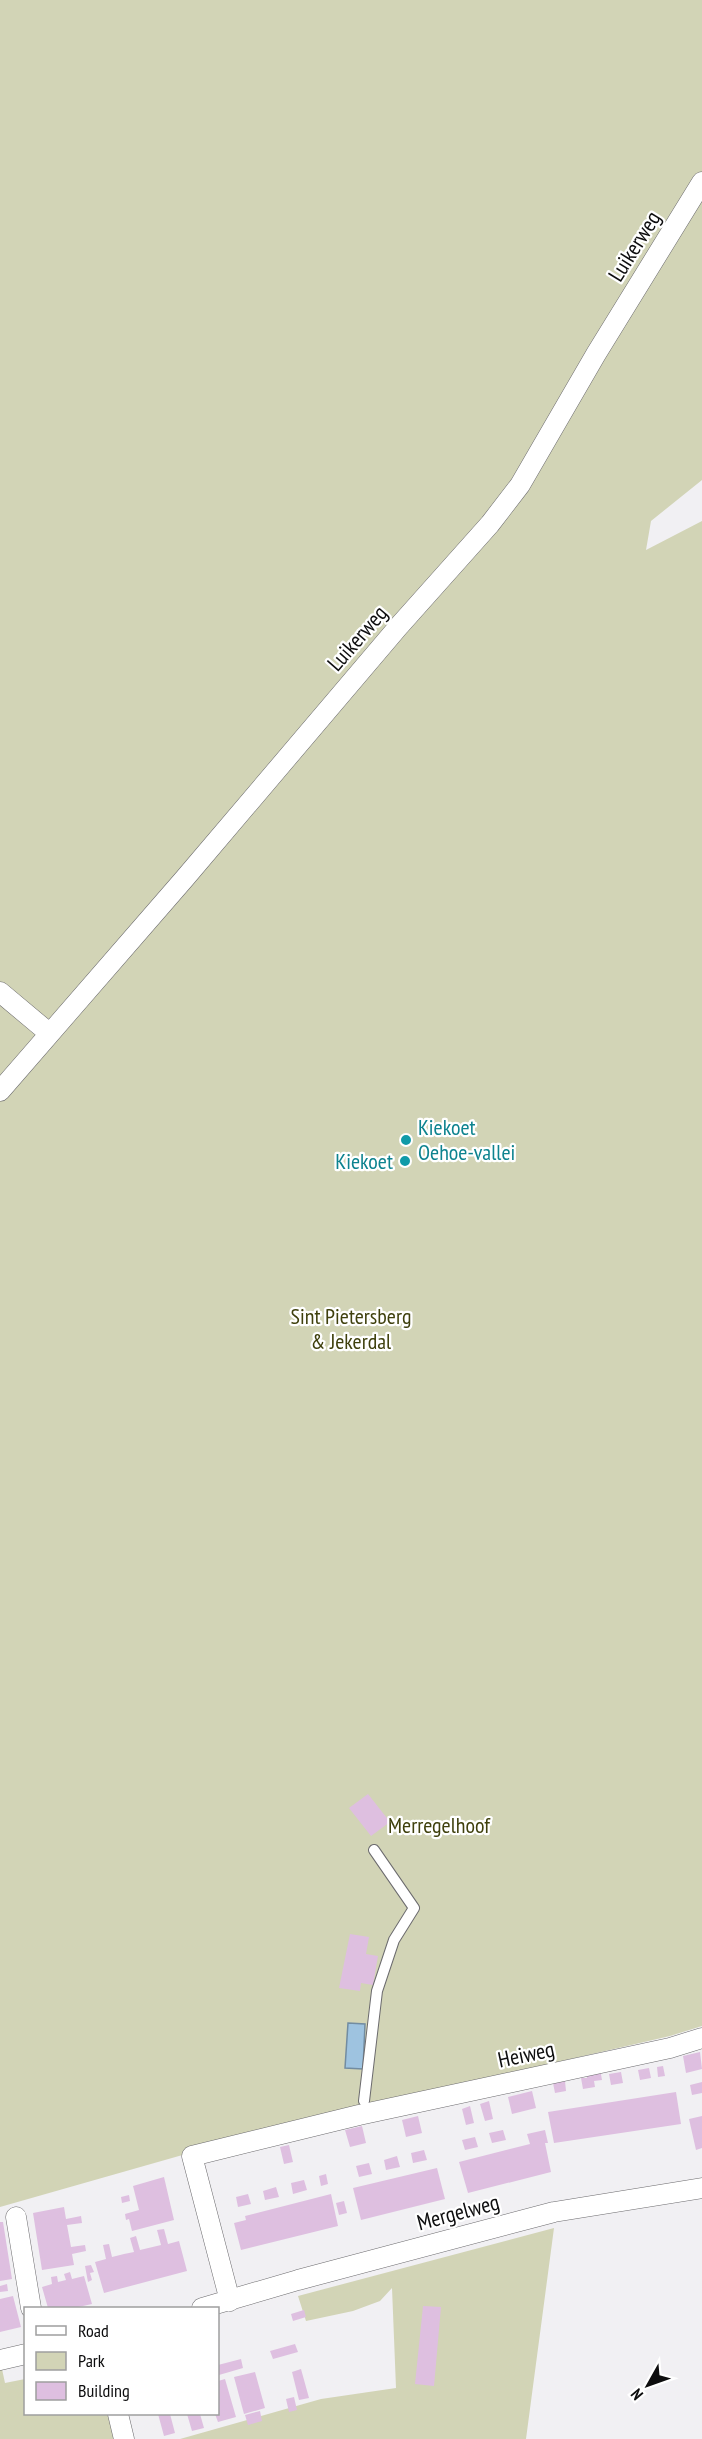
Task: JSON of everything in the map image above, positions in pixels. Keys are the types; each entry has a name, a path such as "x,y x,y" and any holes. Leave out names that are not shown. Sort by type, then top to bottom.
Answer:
{"street":[{"name":"Luikerweg","path":"0,1091 193,869 399,626 490,524 520,485 596,354 702,182"},
{"path":"0,992 49,1033"},
{"name":"Heiweg","path":"231,2301 192,2156 361,2108 670,2048 702,2038"},
{"name":"Mergelweg","path":"206,2307 309,2277 554,2212 702,2188"},
{"path":"16,2217 31,2307"},
{"path":"0,2360 24,2354"},
{"path":"118,2415 124,2439"}],"lane":[{"path":"361,2108 377,1991 394,1940 414,1908 374,1850"}],"green space":[{"name":"Sint Pietersberg & Jekerdal","path":"0,0 702,0 702,480 651,521 646,550 702,521 702,2026 670,2036 406,2097 186,2154 0,2207"},
{"path":"554,2228 526,2439 180,2439 321,2399 396,2388 392,2288 380,2301 353,2311 306,2321 298,2296"},
{"path":"0,2369 2,2369 5,2383 24,2379 24,2415 113,2415 119,2439 0,2439"}],"water":[{"path":"348,2023 365,2024 363,2069 345,2068"}],"building":[{"path":"368,1794 390,1822 371,1836 349,1808"},
{"path":"350,1934 369,1937 366,1954 378,1956 373,1985 361,1983 360,1991 339,1988"},
{"path":"700,2052 702,2069 686,2073 683,2056"},
{"path":"663,2066 665,2076 658,2077 657,2067"},
{"path":"649,2068 651,2078 640,2080 638,2070"},
{"path":"600,2069 602,2080 594,2081 595,2087 583,2089 581,2078 587,2078 586,2071"},
{"path":"621,2072 623,2083 611,2085 609,2074"},
{"path":"565,2081 566,2091 555,2093 553,2083"},
{"path":"702,2082 702,2093 692,2095 690,2085"},
{"path":"532,2091 536,2108 512,2114 508,2097"},
{"path":"676,2092 681,2124 554,2143 548,2112"},
{"path":"489,2101 493,2119 485,2121 480,2104"},
{"path":"470,2106 474,2123 466,2125 462,2109"},
{"path":"418,2116 422,2133 406,2137 402,2120"},
{"path":"702,2116 702,2148 696,2150 689,2119"},
{"path":"362,2126 366,2143 350,2147 345,2130"},
{"path":"503,2130 506,2140 492,2143 489,2133"},
{"path":"545,2130 548,2143 545,2143 551,2172 468,2193 459,2162 530,2144 527,2134"},
{"path":"475,2137 478,2147 465,2150 462,2140"},
{"path":"289,2145 293,2162 284,2164 280,2147"},
{"path":"424,2150 427,2160 413,2163 411,2153"},
{"path":"397,2156 400,2167 386,2170 384,2160"},
{"path":"369,2163 372,2174 359,2177 356,2166"},
{"path":"437,2168 445,2199 361,2220 353,2188"},
{"path":"326,2174 328,2184 321,2186 319,2176"},
{"path":"164,2177 174,2220 132,2231 125,2214 139,2210 133,2186"},
{"path":"304,2180 307,2190 293,2194 291,2183"},
{"path":"276,2187 279,2197 265,2200 263,2191"},
{"path":"248,2194 251,2204 238,2207 236,2197"},
{"path":"331,2194 338,2226 241,2250 234,2223 246,2220 245,2216"},
{"path":"129,2195 130,2201 122,2203 121,2197"},
{"path":"344,2201 347,2213 339,2215 336,2203"},
{"path":"64,2207 66,2219 81,2216 82,2223 67,2225 71,2247 85,2245 86,2251 72,2254 74,2265 42,2270 33,2213"},
{"path":"0,2222 3,2222 12,2279 0,2281"},
{"path":"164,2229 168,2244 179,2241 187,2271 104,2293 95,2262 106,2259 103,2245 109,2244 112,2257 134,2252 130,2238 136,2236 140,2250 161,2245 157,2230"},
{"path":"91,2265 94,2272 90,2273 92,2280 88,2282 85,2266"},
{"path":"70,2272 72,2279 84,2276 92,2304 78,2307 48,2307 42,2287 52,2284 51,2277 57,2276 58,2282 66,2280 64,2274"},
{"path":"7,2284 8,2291 0,2292 0,2286"},
{"path":"13,2296 21,2327 0,2332 0,2299"},
{"path":"423,2306 441,2307 434,2386 415,2384"},
{"path":"304,2310 306,2317 293,2321 291,2314"},
{"path":"295,2344 298,2352 273,2359 270,2351"},
{"path":"241,2359 243,2368 219,2375 219,2365"},
{"path":"301,2369 309,2398 299,2400 292,2372"},
{"path":"255,2372 265,2408 244,2414 234,2377"},
{"path":"225,2379 236,2417 218,2422 215,2415 219,2415 219,2381"},
{"path":"294,2397 297,2410 289,2412 286,2399"},
{"path":"260,2411 262,2421 248,2425 245,2415"},
{"path":"158,2415 170,2415 175,2433 164,2436"},
{"path":"187,2415 200,2415 204,2428 192,2431"}],"place":[{"name":"Kiekoet Oehoe-vallei","path":"406,1140"},
{"name":"Kiekoet","path":"405,1161"}],"park label":[{"name":"Merregelhoof","path":"439,1825"}]}
